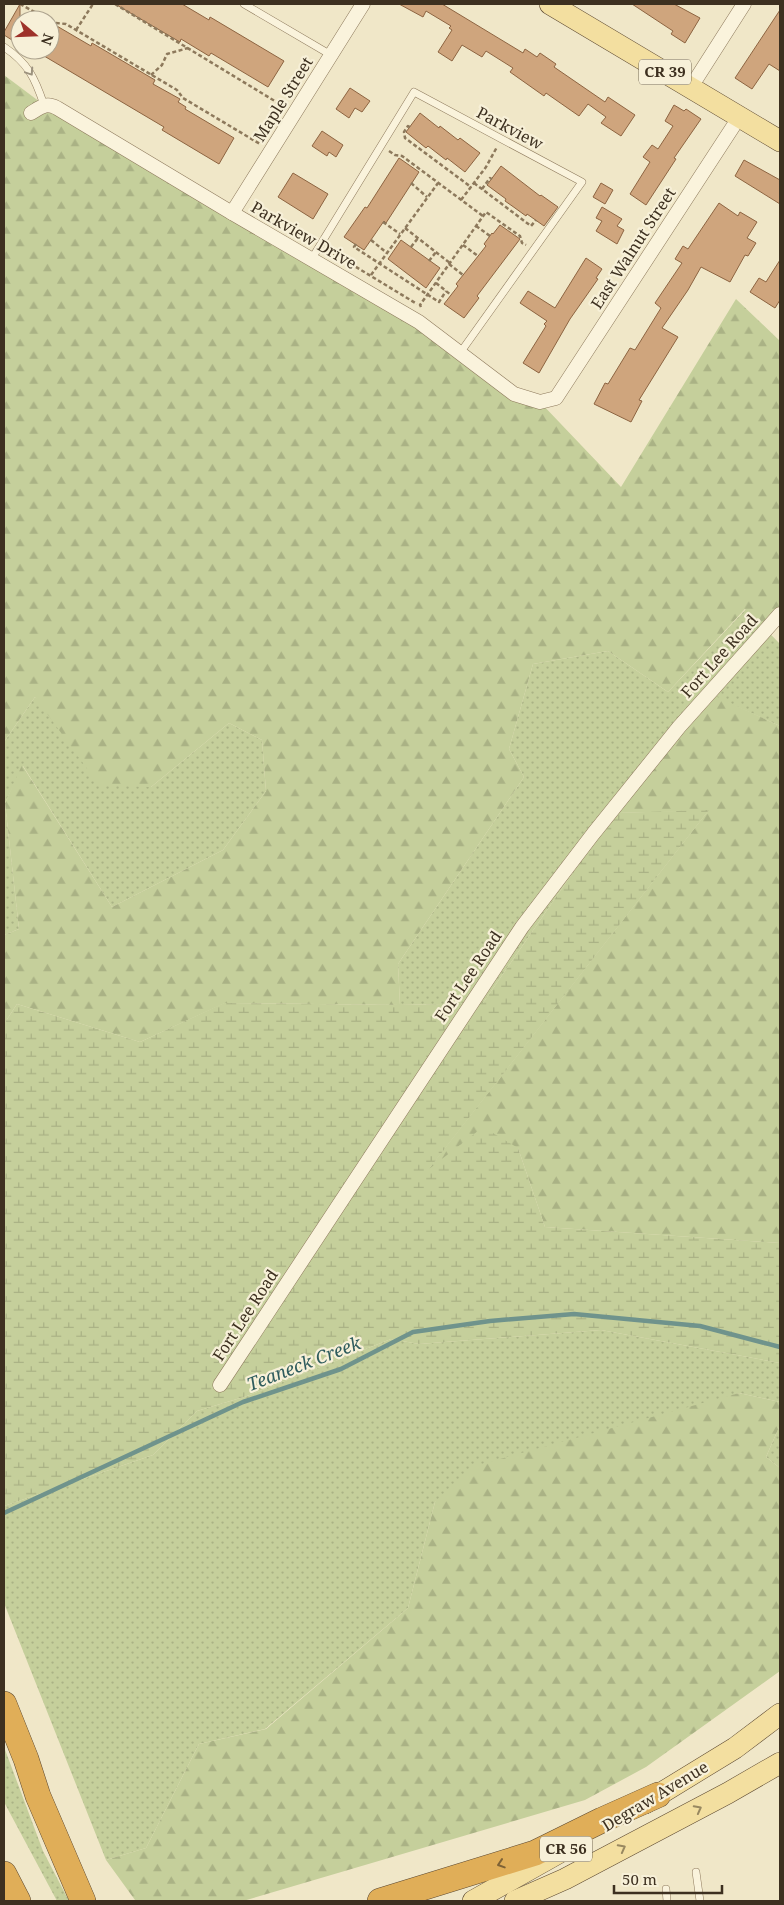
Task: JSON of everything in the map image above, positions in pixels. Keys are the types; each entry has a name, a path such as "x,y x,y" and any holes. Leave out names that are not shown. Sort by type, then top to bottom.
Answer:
{"highway":[{"path":"4,1704 26,1759 38,1796 83,1901"},
{"path":"26,1759 101,1901"},
{"path":"380,1901 535,1853 602,1820 658,1796"},
{"path":"4,1864 11,1888"}],"main road":[{"name":"CR 39","path":"553,4 780,141"},
{"name":"Degraw Avenue","path":"473,1901 658,1796 735,1748 780,1714"},
{"name":"Degraw Avenue","path":"515,1901 565,1879 750,1781 780,1763"},
{"path":"750,1781 780,1770"}],"street":[{"name":"Maple Street","path":"232,213 363,4"},
{"path":"691,87 744,4"},
{"path":"31,113 44,105"},
{"name":"Parkview Drive","path":"44,105 51,105 57,108 311,260 419,322 514,394 540,402 556,398"},
{"name":"East Walnut Street","path":"556,398 740,116"},
{"name":"Fort Lee Road","path":"220,1385 522,926 679,727 776,617"}],"lane":[{"path":"244,4 331,55"},
{"path":"4,47 28,67 44,105"},
{"name":"Parkview","path":"311,260 414,92 582,182 460,353"},
{"path":"696,1872 700,1901"},
{"path":"666,1889 667,1901"}],"path":[{"path":"20,4 31,10"},
{"path":"76,30 93,4"},
{"path":"114,4 295,113"},
{"path":"60,23 66,24 177,90 183,98 271,150"},
{"path":"151,75 162,65 167,54 188,48"},
{"path":"410,127 404,132 405,138 471,187"},
{"path":"461,200 502,139"},
{"path":"381,146 395,155 402,156 483,216"},
{"path":"482,189 490,178 492,179"},
{"path":"371,275 438,182"},
{"path":"411,183 427,197"},
{"path":"474,183 531,226 536,220"},
{"path":"494,198 498,193"},
{"path":"513,212 515,208"},
{"path":"420,305 486,212 520,236 522,243 533,250"},
{"path":"383,222 400,234"},
{"path":"476,226 490,236"},
{"path":"405,228 462,275"},
{"path":"411,247 418,238"},
{"path":"371,240 387,253"},
{"path":"356,244 354,247 439,302 446,291"},
{"path":"320,245 420,305 426,311"},
{"path":"463,245 478,256"},
{"path":"429,261 436,252"},
{"path":"436,283 451,295"}],"green space":[{"path":"4,75 44,105 367,291 514,394 540,402 621,487 736,299 780,341 780,614 765,630 745,609 668,692 608,651 533,664 509,749 524,777 398,964 400,1005 225,1003 140,1042 17,1004 4,1024 4,935 19,929 5,803 22,765 112,907 223,850 266,791 262,740 229,723 151,787 99,785 35,697 4,742"},
{"path":"746,609 780,644 780,726 713,696 614,813 483,1003 400,1005 398,964 524,777 509,749 533,664 608,651 668,692"},
{"path":"713,695 780,726 780,1243 545,1227 518,1148 427,1171 708,811 614,813"},
{"path":"35,697 151,787 229,723 262,740 266,791 223,850 112,907 23,766 5,803 19,929 4,935 4,742"},
{"path":"709,810 429,1169 483,1127 518,1148 545,1227 780,1243 780,1363 601,1330 419,1344 391,1339 247,1396 197,1411 153,1455 4,1506 4,1024 17,1004 140,1042 224,1003 400,1005 483,1003 614,813"},
{"path":"601,1330 780,1363 780,1402 739,1393 435,1502 408,1608 265,1729 199,1744 146,1848 106,1860 4,1603 4,1506 153,1455 197,1411 247,1396 391,1339 419,1344"},
{"path":"739,1393 780,1402 780,1425 766,1457 780,1468 780,1671 646,1767 585,1800 243,1901 135,1900 106,1860 146,1848 199,1744 266,1729 408,1608 435,1502 471,1467"},
{"path":"780,1425 780,1468 766,1457"},
{"path":"4,1747 43,1851 69,1901 57,1901 4,1802"}],"building":[{"path":"115,4 182,4 209,20 210,17 284,61 268,87 211,53 209,56 181,39 180,42"},
{"path":"399,4 442,4 523,53 525,49 537,57 540,53 556,64 554,67 605,102 608,97 635,115 621,136 601,123 606,117 588,104 579,116 546,93 544,96 510,72 513,68 486,51 482,57 462,45 452,61 438,52 452,30 449,28 451,26 426,11 423,17"},
{"path":"632,4 674,4 700,18 685,43 671,34 673,31"},
{"path":"780,10 780,71 769,64 752,89 735,78"},
{"path":"10,22 10,39 4,35"},
{"path":"60,28 91,46 92,43 155,80 153,84 180,99 178,102 186,107 185,109 234,138 219,164 162,130 164,127 51,60 60,60"},
{"path":"350,88 370,101 362,112 355,108 349,118 336,109"},
{"path":"674,105 684,111 686,109 701,119 674,158 676,159 646,205 630,194 650,162 643,157 652,145 658,149 673,126 665,121"},
{"path":"420,113 439,128 440,126 458,140 460,138 480,153 465,172 428,146 426,148 406,132"},
{"path":"322,131 343,145 336,157 329,152 327,156 312,146"},
{"path":"399,158 419,172 386,223 384,221 364,250 344,237 365,207 367,208"},
{"path":"744,160 780,180 780,204 735,176"},
{"path":"501,166 540,196 558,207 544,226 505,201 506,199 487,185"},
{"path":"293,173 328,194 313,219 278,197"},
{"path":"601,183 613,190 605,204 593,197"},
{"path":"719,203 738,216 740,212 757,222 747,238 756,243 748,256 745,255 730,282 701,267 662,328 678,337 639,400 642,401 631,422 594,404 605,383 608,384 630,348 635,350 661,308 655,303 682,263 675,259 683,246 688,249"},
{"path":"602,207 622,219 617,226 624,230 617,244 596,231 602,221 596,218"},
{"path":"500,225 520,239 477,296 479,298 464,318 444,304 458,286 456,284 486,246 484,244"},
{"path":"401,240 440,268 426,288 388,259"},
{"path":"586,258 602,269 596,278 598,279 570,319 539,373 523,363 546,326 544,324 547,321 520,303 528,291 555,308"},
{"path":"780,260 780,300 775,308 750,292 759,278 766,282"}],"waterway":[{"name":"Teaneck Creek","path":"4,1513 243,1402 341,1369 413,1332 490,1321 574,1314 700,1326 780,1347"}]}
